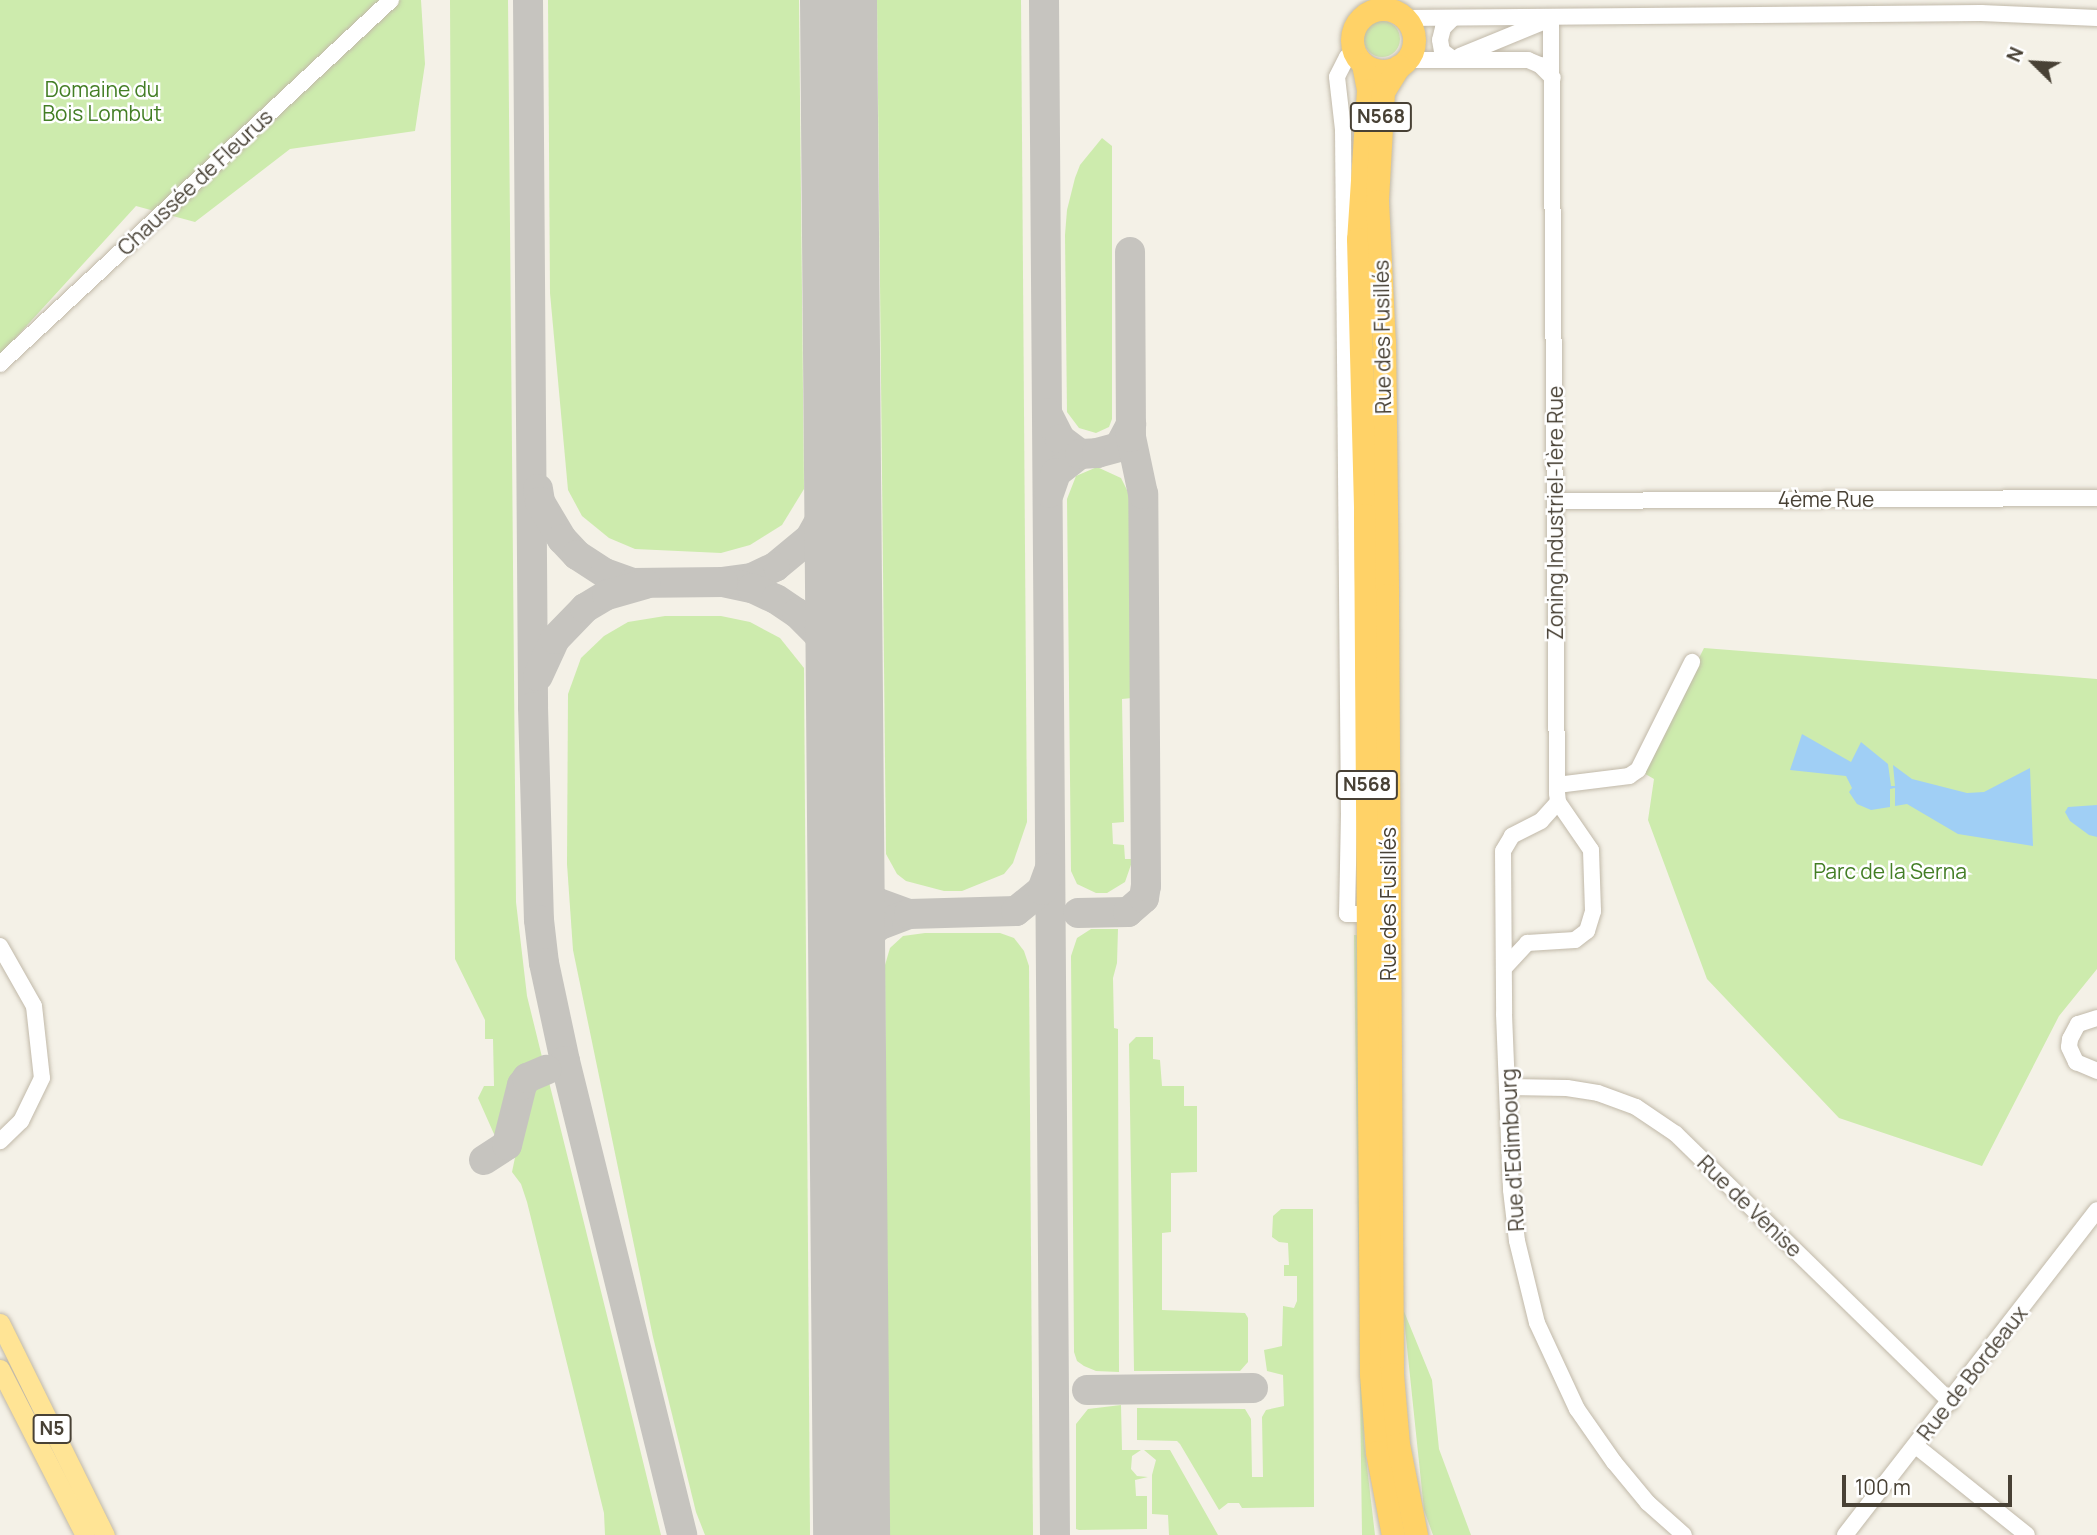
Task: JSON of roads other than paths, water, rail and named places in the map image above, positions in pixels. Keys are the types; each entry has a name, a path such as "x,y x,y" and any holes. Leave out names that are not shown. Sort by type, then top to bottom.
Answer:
{"highway":[{"name":"N568","path":"1367,7 1395,10 1413,34 1413,44 1402,63 1384,71 1359,58 1353,31 1367,7"},
{"name":"Rue des Fusillés","path":"1359,58 1368,90 1358,239 1365,515 1357,914 1371,1364 1377,1452 1391,1535"},
{"name":"Rue des Fusillés","path":"1402,63 1383,92 1377,201 1384,342 1391,1332 1398,1444 1416,1531"}],"main road":[{"name":"N5","path":"0,1323 105,1535"},
{"name":"N5","path":"0,1369 85,1535"}],"street":[{"name":"Chaussée de Fleurus","path":"0,364 391,0"},
{"path":"1395,10 1452,18 1551,19 1976,7 2097,18"},
{"path":"1452,18 1443,28 1440,40 1442,51 1453,59"},
{"path":"1453,59 1551,19"},
{"name":"Zoning Industriel-1ère Rue","path":"1551,19 1558,802"},
{"path":"1402,63 1453,59 1528,60 1540,65 1553,78"},
{"name":"4ème Rue","path":"1556,501 2097,498"},
{"path":"1557,785 1629,776 1638,770 1692,662"},
{"path":"1505,967 1527,943 1575,940 1587,931 1593,911 1591,850 1558,802"},
{"name":"Rue d'Edimbourg","path":"1558,802 1541,821 1512,836 1503,851 1504,1014 1511,1190 1517,1241 1537,1323 1565,1387 1600,1443 1648,1503 1684,1535"},
{"path":"0,946 34,1006 42,1078 21,1121 0,1141"},
{"path":"2097,1017 2078,1024 2069,1047 2076,1062 2083,1068 2097,1071"},
{"name":"Rue de Venise","path":"1509,1087 1567,1088 1598,1093 1636,1107 1676,1134 1951,1402"},
{"name":"Rue de Bordeaux","path":"1853,1532 1916,1446 2091,1229 2097,1210"},
{"path":"1916,1446 2027,1535"}],"water":[{"path":"1802,734 1851,762 1861,742 1888,764 1891,786 1895,786 1893,765 1912,779 1967,793 1984,792 2030,768 2033,846 1958,834 1907,804 1895,806 1895,788 1890,789 1890,807 1871,810 1857,804 1849,792 1852,788 1846,776 1790,770"},
{"path":"2097,805 2097,837 2089,835 2070,821 2065,812 2068,807"}],"park label":[{"name":"Domaine du Bois Lombut","path":"102,101"},
{"name":"Parc de la Serna","path":"1890,871"}]}
